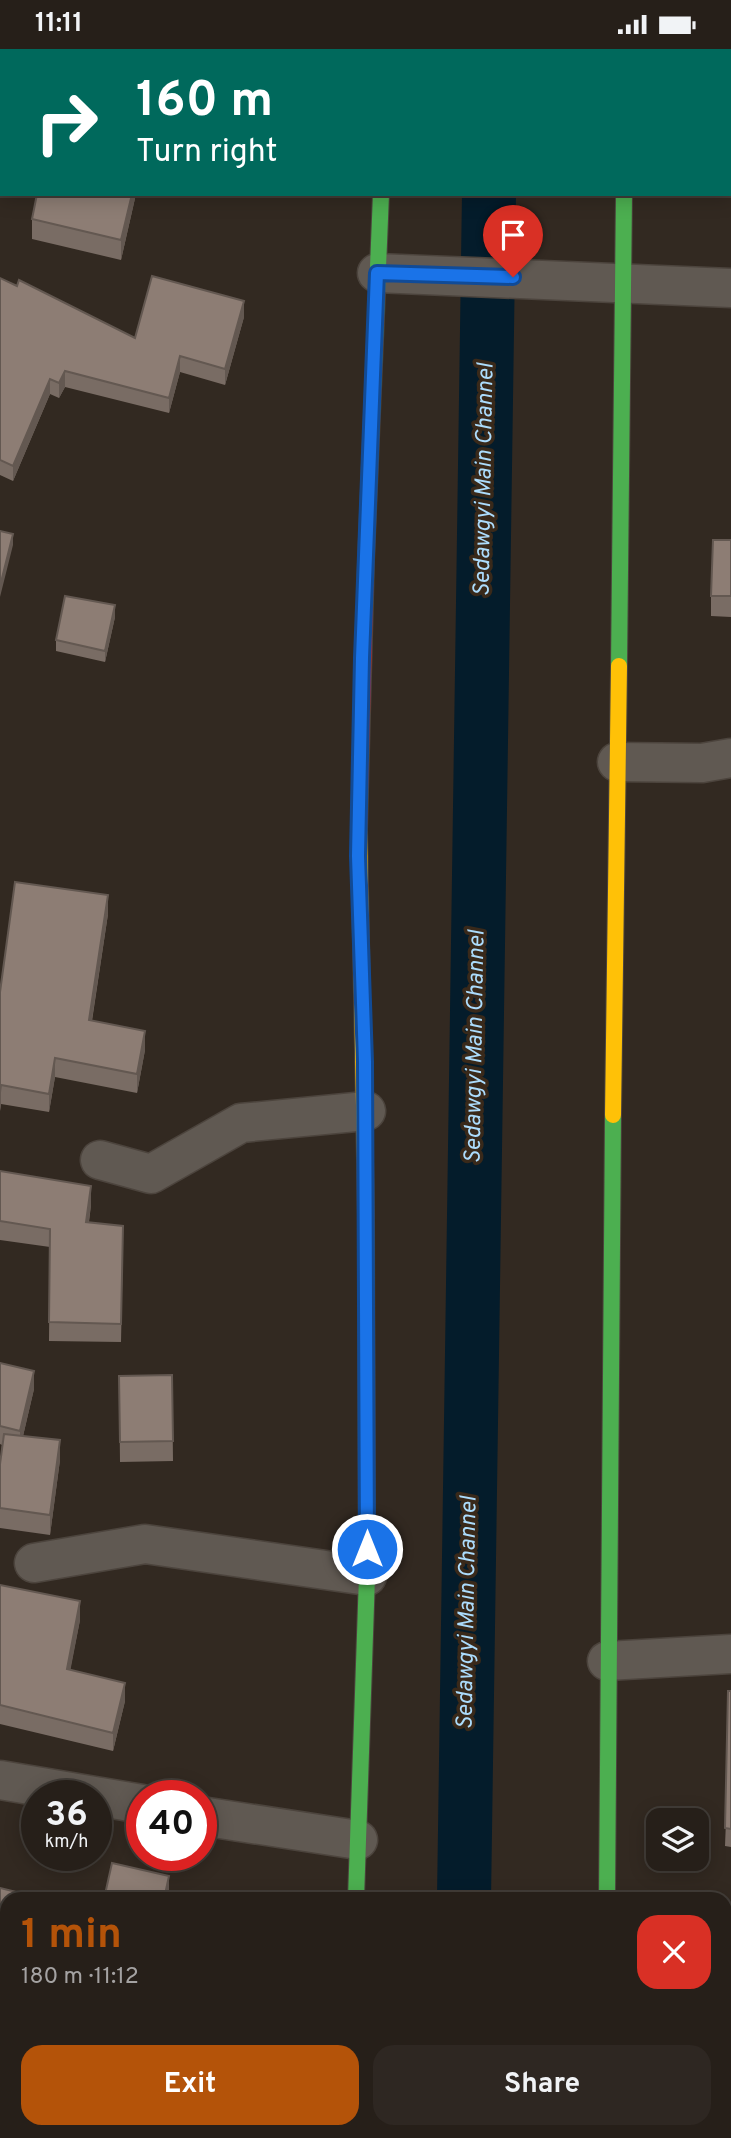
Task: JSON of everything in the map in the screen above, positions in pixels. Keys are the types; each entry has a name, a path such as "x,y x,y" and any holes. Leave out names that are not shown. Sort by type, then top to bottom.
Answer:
{"street":[{"path":"356,1892 368,1576 366,1111 358,843 362,658 381,196"},
{"path":"607,1892 607,1661 624,196"},
{"path":"377,273 430,273 731,288"},
{"path":"617,762 702,763 731,758"},
{"path":"100,1160 151,1174 241,1123 366,1111"},
{"path":"34,1563 145,1544 368,1576"},
{"path":"607,1661 731,1654"},
{"path":"0,1780 126,1801"},
{"path":"217,1818 358,1840"}],"building":[{"path":"37,196 132,196 121,240 32,219"},
{"path":"152,276 244,301 225,369 180,356 169,398 65,371 59,383 50,379 13,466 0,460 0,278 17,286 19,280 135,338"},
{"path":"0,531 13,534 0,586"},
{"path":"713,540 731,540 731,596 711,596"},
{"path":"65,596 115,605 105,651 56,640"},
{"path":"15,882 108,895 89,1020 145,1031 137,1074 55,1058 49,1094 1,1085 0,1092 0,992"},
{"path":"0,1171 91,1186 86,1222 123,1226 121,1324 49,1322 50,1229 0,1221"},
{"path":"0,1363 34,1371 20,1431 0,1426"},
{"path":"172,1375 173,1441 120,1442 119,1376"},
{"path":"4,1434 60,1440 50,1515 0,1508 0,1464"},
{"path":"0,1585 80,1601 67,1669 125,1683 113,1733 0,1705"},
{"path":"728,1691 731,1691 731,1829 725,1828"},
{"path":"112,1863 126,1866 126,1871 147,1871 169,1876 166,1892 106,1892"},
{"path":"0,1888 16,1892 0,1892"}],"waterway":[{"name":"Sedawgyi Main Channel","path":"464,1892 489,196"}],"traffic: fast":[{"path":"366,561 381,196"},
{"path":"619,666 624,196"},
{"path":"607,1892 613,1115"},
{"path":"356,1892 367,1576 366,1216"}],"traffic: slow":[{"path":"613,1115 619,666"},
{"path":"359,830 366,1216"}],"traffic: jam":[{"path":"359,830 366,561"}],"route":[{"path":"367,1549 365,1062 358,856 362,658 377,273 513,277"}]}
